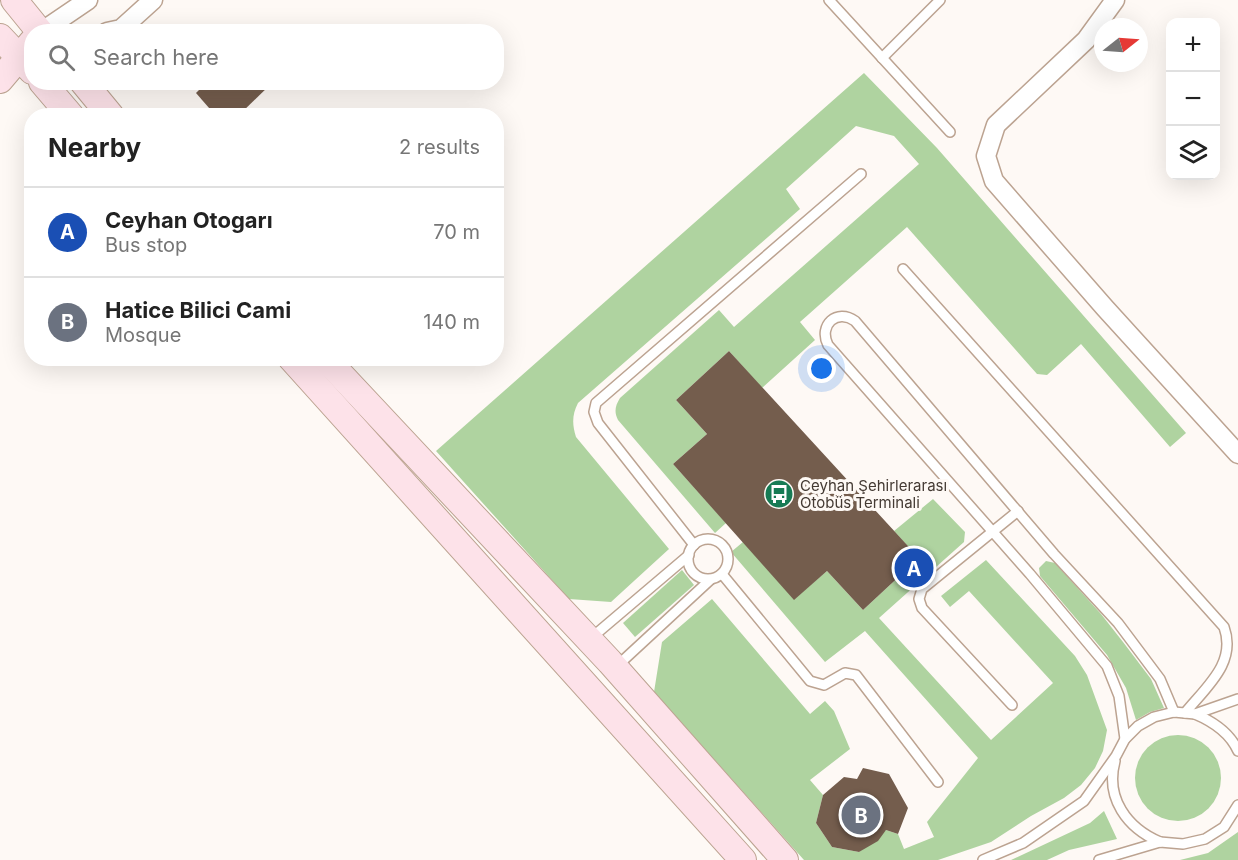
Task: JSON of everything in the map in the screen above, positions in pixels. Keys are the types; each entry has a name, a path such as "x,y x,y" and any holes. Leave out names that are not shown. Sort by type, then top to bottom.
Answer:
{"main road":[{"path":"14,0 34,24"},
{"path":"0,37 24,55"},
{"path":"0,80 24,60"},
{"path":"49,90 64,108"},
{"path":"90,90 104,108"},
{"path":"298,366 742,860"},
{"path":"332,366 615,668 785,860"},
{"path":"563,663 589,640"},
{"path":"590,692 615,668"}],"street":[{"path":"53,24 88,0"},
{"path":"126,24 153,0"},
{"path":"1115,0 1086,40 996,125 986,156 994,180 1104,308 1238,454"}],"lane":[{"path":"829,0 950,132"},
{"path":"882,58 940,0"},
{"path":"694,545 598,423 594,412 596,403 861,174"},
{"path":"903,269 1224,627 1228,647 1227,657 1190,714"},
{"path":"1125,739 1119,696 1107,666 993,531 828,345 824,334 825,328 833,318 845,316 855,321 1136,645 1160,679 1174,712"},
{"path":"1012,705 922,608 919,599 922,589 1018,511"},
{"path":"615,668 710,580 722,574 728,566 728,554 721,544 711,539 699,541 694,545 688,561 698,577 710,580"},
{"path":"589,640 689,555"},
{"path":"722,574 810,681 824,685 844,673 856,675 938,782"},
{"path":"1190,714 1238,699"},
{"path":"983,860 1023,843 1084,801 1116,756 1125,739 1138,726 1154,717 1174,712 1190,714 1218,726 1228,735 1238,752"},
{"path":"1116,756 1112,782 1119,807 1127,820 1138,830 1160,842"},
{"path":"1099,860 1160,842 1183,844 1205,839 1224,826 1238,805"}],"green space":[{"path":"864,73 937,148 1186,433 1170,447 1081,344 1047,375 1037,374 907,227 800,322 815,340 762,388 729,351 676,400 707,434 673,464 726,523 715,533 618,420 617,404 620,398 719,310 734,327 919,164 894,136 856,126 786,189 800,209 578,403 573,420 576,437 669,549 611,602 569,599 436,451"},
{"path":"933,499 965,532 964,542 879,618 991,740 1053,683 969,591 950,607 941,596 986,560 1075,656 1087,675 1107,730 1103,751 1095,768 1081,785 1064,798 991,842 938,860 804,860 654,692 662,642 712,599 810,714 825,701 834,711 850,749 810,780 823,795 816,823 832,847 859,852 886,830 898,834 904,849 934,837 927,822 978,758 865,631 825,662 731,552 743,542 794,599 827,571 863,610 919,558 894,531"},
{"path":"1046,561 1055,563 1101,614 1151,679 1164,708 1150,712 1136,720 1126,688 1107,655 1040,576 1039,568"},
{"path":"682,570 694,585 635,637 623,623"},
{"path":"1170,735 1186,735 1209,747 1218,761 1221,778 1218,795 1209,809 1186,821 1170,821 1154,814 1142,802 1135,786 1135,770 1142,754 1154,742"},
{"path":"1104,811 1117,839 1069,850 1047,860 1011,860 1090,823"},
{"path":"1238,832 1238,860 1180,860 1208,853"}],"building":[{"path":"199,90 265,90 246,108 209,108 196,93"},
{"name":"Ceyhan Şehirlerarası Otobüs Terminali","path":"729,351 919,558 863,610 827,571 794,600 673,464 707,434 676,400"},
{"path":"863,768 889,774 908,808 898,834 886,830 878,841 859,852 832,847 816,823 823,795 844,777 857,779"}],"place":[{"name":"Ceyhan Şehirlerarası Otobüs Terminali","path":"779,494"},
{"name":"Ceyhan Otogarı","path":"914,568"},
{"name":"Hatice Bilici Cami","path":"861,815"}]}
